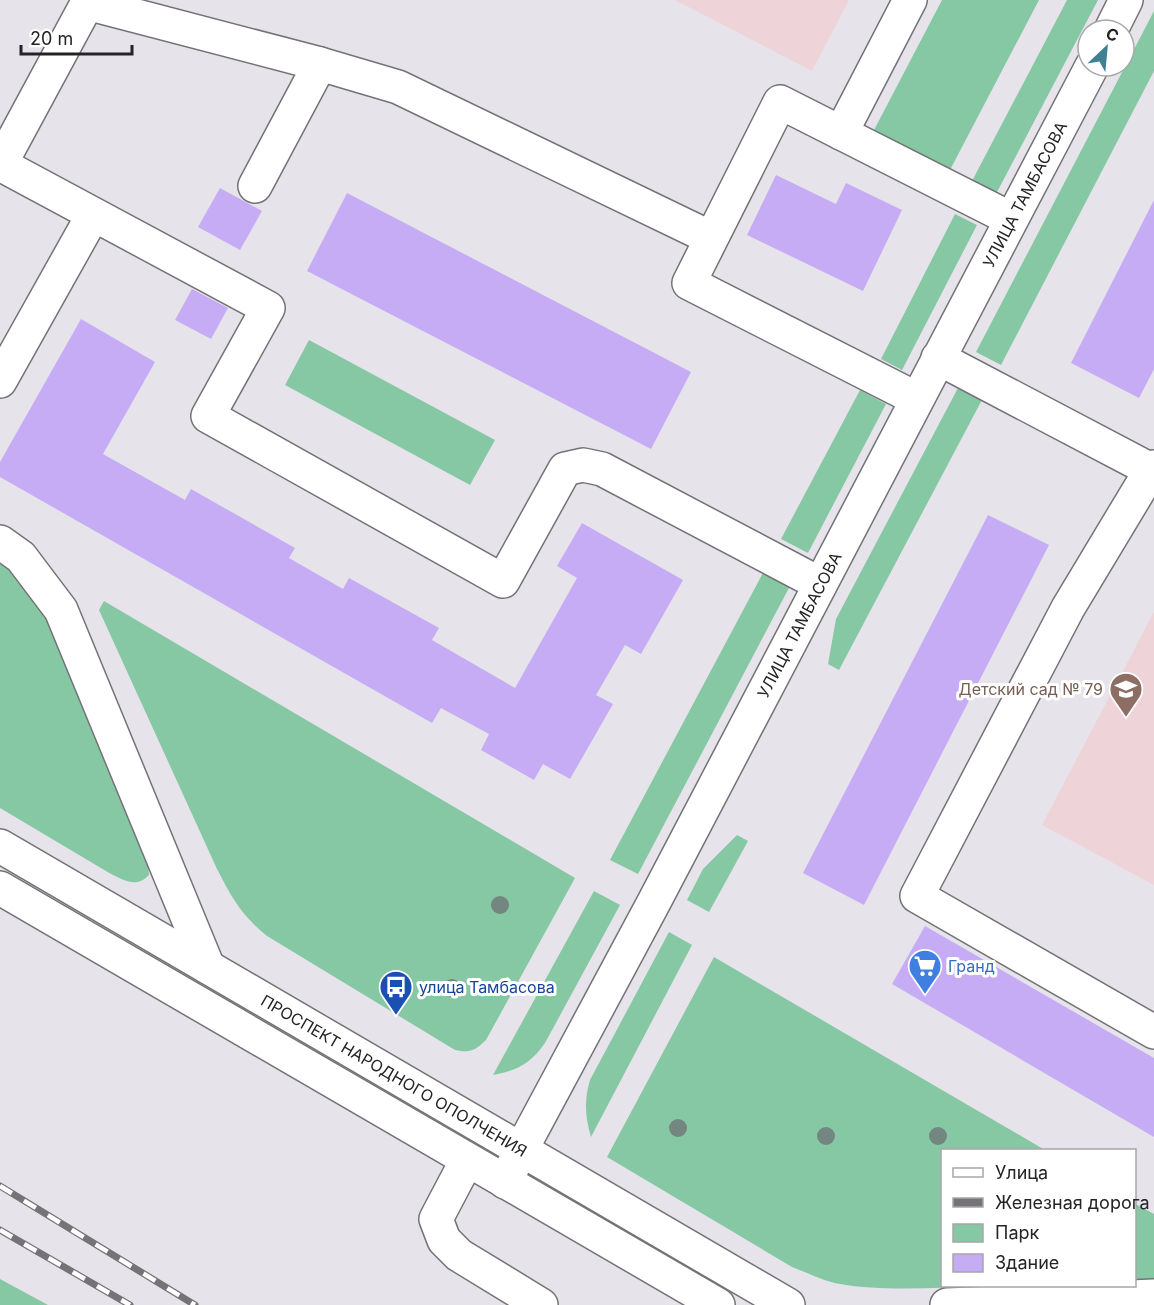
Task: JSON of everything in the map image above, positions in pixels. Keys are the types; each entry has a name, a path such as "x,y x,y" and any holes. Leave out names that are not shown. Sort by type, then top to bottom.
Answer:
{"street":[{"path":"841,133 910,0"},
{"path":"1117,18 1126,0"},
{"path":"711,238 398,87 88,1 0,164 268,308 208,416 503,581 565,469 582,465 602,469 820,584"},
{"path":"255,186 320,64"},
{"name":"УЛИЦА ТАМБАСОВА","path":"505,1182 1086,78"},
{"path":"917,399 689,283 780,102 1011,219"},
{"path":"0,381 93,215"},
{"path":"938,358 1152,468 1068,608 917,896 1154,1032"},
{"path":"0,542 21,557 61,610 208,967"},
{"name":"ПРОСПЕКТ НАРОДНОГО ОПОЛЧЕНИЯ","path":"0,846 788,1305"},
{"path":"0,888 718,1305"},
{"path":"467,1160 436,1219 444,1240 459,1255 542,1305"},
{"path":"947,1305 1154,1296"}],"shaded area":[{"path":"675,0 849,0 812,71"},
{"name":"Детский сад № 79","path":"1154,612 1154,885 1042,825"}],"green space":[{"path":"942,0 1039,0 950,170 874,130"},
{"path":"1067,0 1098,0 1089,18 1076,18 1076,42 996,194 972,181"},
{"path":"1154,11 1154,71 1001,365 976,352 1119,78 1136,78 1136,45"},
{"path":"955,214 977,225 902,370 881,359"},
{"path":"309,340 495,440 470,485 285,385"},
{"path":"959,386 983,398 839,670 828,664 836,619"},
{"path":"860,390 886,404 808,553 781,539"},
{"path":"0,560 40,595 148,861 149,875 140,881 131,882 111,874 0,808"},
{"path":"764,571 790,586 638,874 610,860"},
{"path":"104,601 575,878 482,1044 469,1051 455,1050 267,936 244,913 217,869 99,610"},
{"path":"737,835 748,841 709,912 687,900 703,869"},
{"path":"594,891 620,905 545,1043 523,1065 493,1075"},
{"path":"669,932 692,945 591,1137 586,1108 590,1080"},
{"path":"714,957 1043,1149 941,1149 941,1287 952,1287 914,1288 876,1288 840,1284 792,1267 607,1157"},
{"path":"1136,1204 1154,1214 1154,1281 1136,1282"},
{"path":"0,1279 48,1305 0,1305"}],"building":[{"path":"776,175 836,204 846,183 902,210 863,291 747,235"},
{"path":"220,188 262,211 240,250 198,227"},
{"path":"347,193 691,372 651,449 307,271"},
{"path":"1154,200 1154,369 1139,398 1071,363"},
{"path":"192,289 228,308 211,339 175,320"},
{"path":"81,319 155,362 103,454 185,500 191,489 295,548 289,558 343,589 349,578 439,628 432,640 515,688 577,578 557,566 582,523 683,580 641,654 625,645 596,695 613,704 570,779 543,764 534,780 481,750 489,734 441,708 432,723 0,477 0,462"},
{"path":"988,515 1049,545 864,905 803,873"},
{"path":"925,926 1154,1058 1154,1137 892,984"}],"railway":[{"path":"0,1186 195,1305"},
{"path":"0,1230 130,1305"}],"place":[{"name":"Детский сад № 79","path":"1126,718"},
{"name":"Гранд","path":"925,995"},
{"name":"улица Тамбасова","path":"396,1016"}]}
